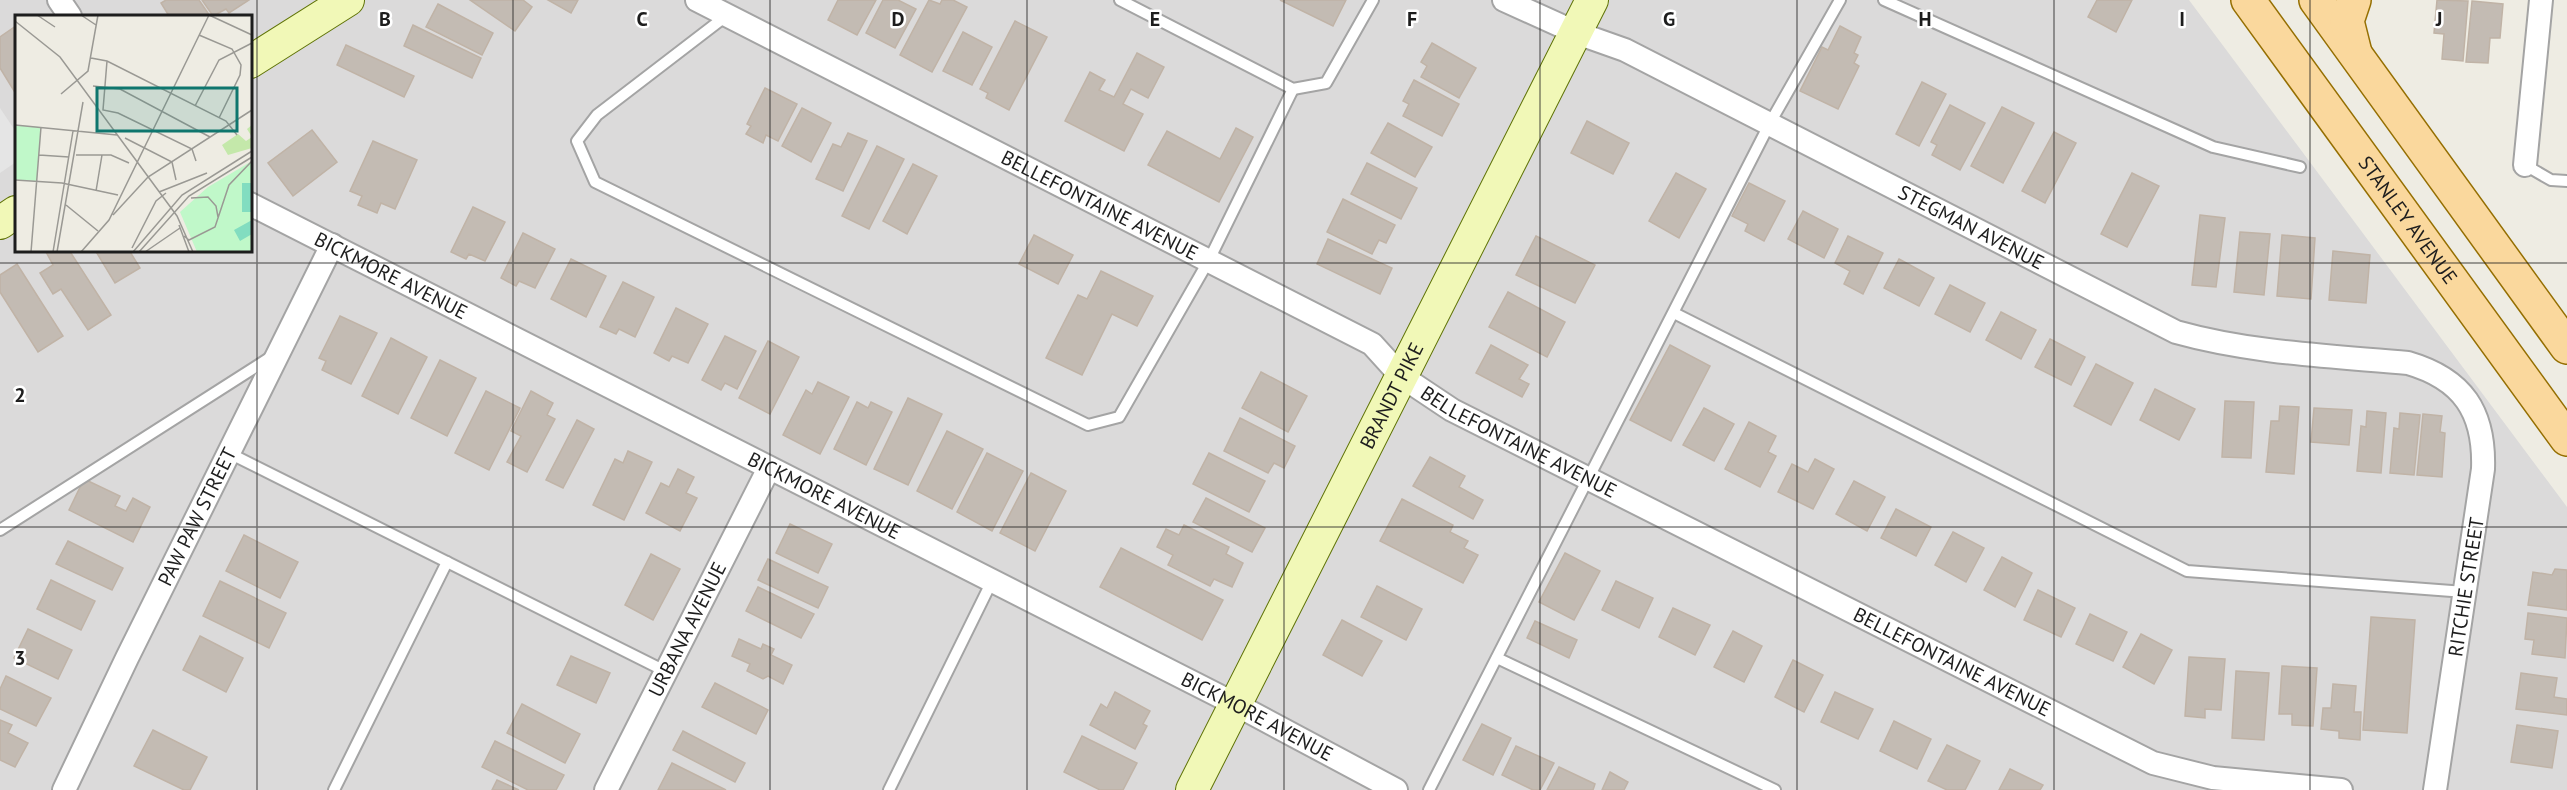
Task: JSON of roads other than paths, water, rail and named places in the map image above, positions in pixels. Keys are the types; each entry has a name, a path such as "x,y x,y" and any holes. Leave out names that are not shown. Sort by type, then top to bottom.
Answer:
{"main road":[{"path":"252,61 348,0"},
{"name":"BRANDT PIKE","path":"1192,790 1592,0"},
{"name":"STANLEY AVENUE","path":"2248,0 2567,439"},
{"path":"2316,0 2567,347"},
{"path":"2354,0 2347,21 2356,55"},
{"path":"0,223 15,213"}],"street":[{"path":"59,0 69,15"},
{"name":"STEGMAN AVENUE","path":"1504,0 1577,33 1625,50 2176,332 2214,343 2408,363 2430,370 2458,389"},
{"path":"2525,165 2541,0"},
{"name":"BELLEFONTAINE AVENUE","path":"710,5 1372,344 1401,376 1452,410 2153,763 2213,778 2341,790"},
{"name":"BICKMORE AVENUE","path":"252,205 1235,704 1396,790"},
{"name":"PAW PAW STREET","path":"64,790 332,245"},
{"name":"RITCHIE STREET","path":"2435,790 2484,469 2482,431 2474,410 2458,389"},
{"name":"URBANA AVENUE","path":"606,790 769,468"}],"lane":[{"path":"1120,0 1293,89 1326,82 1373,0"},
{"path":"1429,790 1770,123 1840,0"},
{"path":"1884,0 2213,147 2300,167"},
{"path":"710,5 597,115 577,141 595,182 1088,425 1119,417 1209,260 1293,89"},
{"path":"2525,165 2551,180 2567,181"},
{"path":"1674,313 2187,571 2465,592"},
{"path":"0,530 279,352"},
{"path":"229,453 667,672"},
{"path":"334,790 447,562"},
{"path":"889,790 992,581"},
{"path":"1497,658 1775,790"}]}
